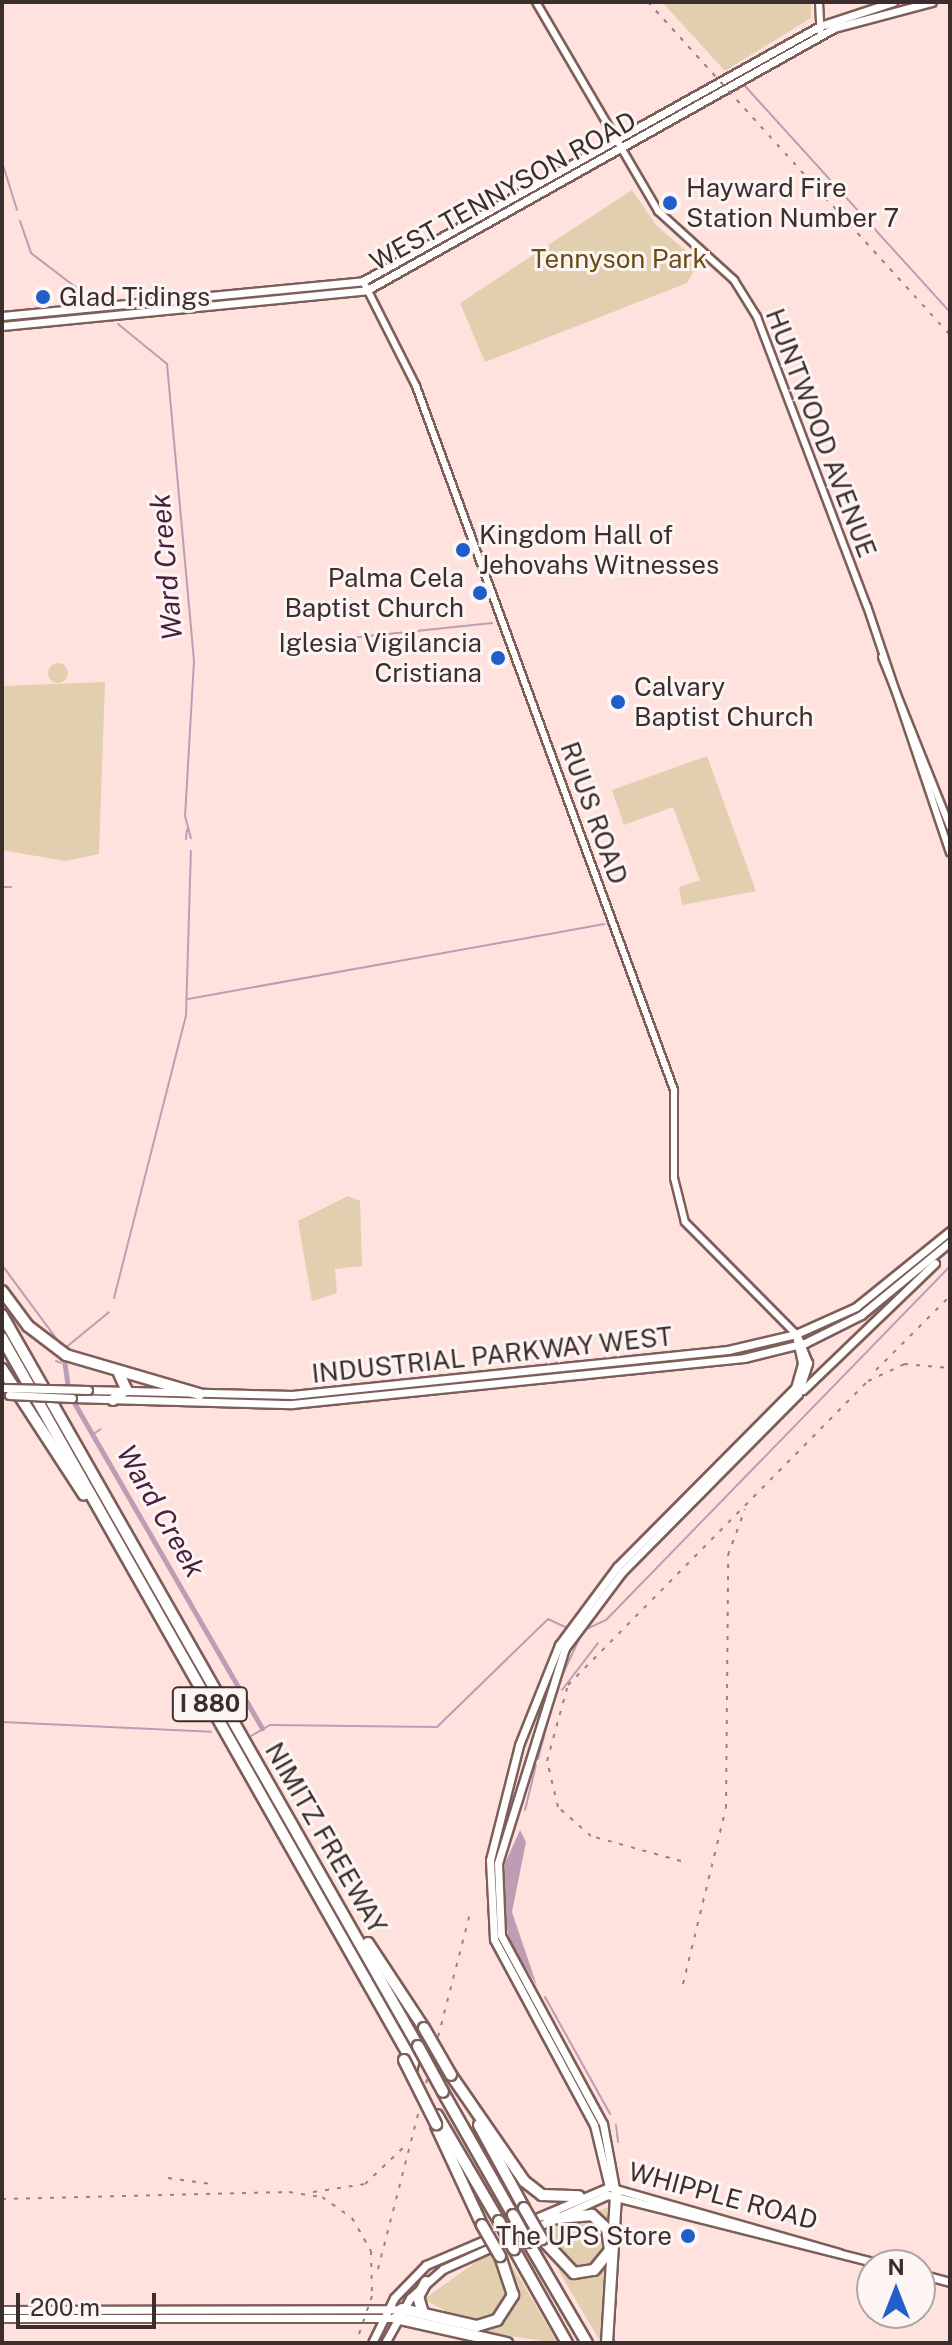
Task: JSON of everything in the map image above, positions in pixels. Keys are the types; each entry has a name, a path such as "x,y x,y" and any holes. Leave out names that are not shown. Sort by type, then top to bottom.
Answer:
{"highway":[{"path":"2,1291 57,1350 76,1360 199,1394"},
{"name":"NIMITZ FREEWAY","path":"2,1315 587,2343"},
{"name":"I 880","path":"2,1325 393,2013 408,2026"},
{"name":"I 880","path":"2,1338 413,2063 411,2072"},
{"name":"NIMITZ FREEWAY","path":"2,1350 436,2120 499,2221 567,2343"},
{"path":"2,1369 84,1495"},
{"path":"113,1400 124,1392 117,1371"},
{"path":"336,1900 424,2028 542,2239 574,2273 598,2268 610,2250 607,2229 592,2215 548,2219"},
{"path":"399,2313 423,2313 477,2326 502,2317 513,2289 436,2120 404,2060"},
{"path":"451,2075 524,2181 542,2195 579,2196"},
{"path":"607,2343 614,2189"},
{"path":"423,2313 418,2297 426,2282"},
{"path":"399,2313 507,2343"}],"main road":[{"path":"821,31 893,2"},
{"path":"821,31 932,2"},
{"name":"WEST TENNYSON ROAD","path":"2,326 367,290 821,31"},
{"name":"WEST TENNYSON ROAD","path":"2,316 363,281 617,145"},
{"name":"INDUSTRIAL PARKWAY WEST","path":"4,1391 303,1394 728,1350 796,1334 884,1290 950,1231"},
{"name":"INDUSTRIAL PARKWAY WEST","path":"4,1391 113,1400 292,1404 729,1360 801,1344 889,1298 950,1242"},
{"path":"589,1604 798,1394 950,1249"},
{"path":"796,1334 807,1372 798,1394"},
{"path":"614,2189 603,2124 494,1939 487,1902 519,1745 562,1647 589,1604 795,1388 801,1344"},
{"path":"527,1995 501,1935 495,1895 527,1751 562,1647"},
{"path":"519,1745 527,1751"},
{"name":"WHIPPLE ROAD","path":"385,2343 399,2313 426,2282 476,2249 614,2189"},
{"name":"WHIPPLE ROAD","path":"372,2343 388,2307 426,2265 579,2196 614,2189 856,2257"},
{"path":"2,2310 388,2307 399,2313"},
{"path":"2,2318 383,2316 399,2313"}],"street":[{"name":"HUNTWOOD AVENUE","path":"536,2 658,211 734,280 757,317 950,852"},
{"path":"819,2 821,31"},
{"name":"RUUS ROAD","path":"363,281 419,393 674,1090 674,1178 685,1222 796,1334"},
{"name":"HUNTWOOD AVENUE","path":"882,657 950,827"}],"green space":[{"path":"662,2 811,2 811,18 725,71"},
{"name":"Tennyson Park","path":"632,190 657,226 699,262 687,283 485,362 460,303"},
{"path":"58,663 65,666 68,673 65,680 58,683 51,680 48,673 51,666"},
{"path":"105,682 99,854 65,861 2,850 2,686"},
{"path":"707,756 756,891 682,905 679,887 700,880 673,807 624,825 612,790"},
{"path":"348,1196 360,1201 362,1266 335,1269 337,1293 312,1301 298,1221"},
{"path":"612,2206 615,2247 604,2280 601,2343 559,2271 545,2230"},
{"path":"500,2245 558,2343 482,2332 424,2299"}],"shaded area":[{"path":"520,1830 526,1842 512,1912 537,1986 509,1940 503,1906 505,1863"}],"waterway":[{"path":"745,86 950,312"},
{"name":"Ward Creek","path":"2,162 17,210"},
{"name":"Ward Creek","path":"20,221 31,253 95,302"},
{"name":"Ward Creek","path":"118,324 167,364 194,661 185,816 191,838"},
{"path":"331,640 492,623"},
{"name":"Ward Creek","path":"186,839 187,830"},
{"name":"Ward Creek","path":"114,1298 186,1016 191,851"},
{"path":"2,887 11,887"},
{"path":"188,999 604,924"},
{"path":"2,1265 64,1349 109,1312"},
{"path":"578,1633 606,1620 950,1266"},
{"name":"Ward Creek","path":"63,1353 69,1394 262,1728"},
{"path":"56,1361 61,1363"},
{"path":"93,1434 101,1429"},
{"path":"251,1736 270,1725 437,1727 548,1619 569,1629"},
{"path":"561,1678 581,1635"},
{"path":"562,1690 598,1643"},
{"path":"538,1759 557,1687"},
{"name":"Ward Creek","path":"2,1722 211,1732"},
{"path":"525,1810 536,1765"},
{"path":"545,1997 610,2114"},
{"path":"616,2125 618,2142"}],"railway":[{"path":"648,2 950,335"},
{"path":"876,1370 950,1296"},
{"path":"681,1861 591,1836 558,1807 547,1761 568,1685 868,1381 904,1364 950,1368"},
{"path":"683,1984 726,1808 728,1555 745,1509"},
{"path":"378,2269 469,1916"},
{"path":"313,2192 365,2184 404,2147"},
{"path":"168,2178 211,2184"},
{"path":"2,2199 289,2192 322,2197 352,2218 371,2251 372,2296 356,2343"}],"place":[{"name":"Hayward Fire Station Number 7","path":"670,203"},
{"name":"Glad Tidings","path":"43,297"},
{"name":"Kingdom Hall of Jehovahs Witnesses","path":"463,550"},
{"name":"Palma Cela Baptist Church","path":"480,593"},
{"name":"Iglesia Vigilancia Cristiana","path":"498,658"},
{"name":"Calvary Baptist Church","path":"618,702"},
{"name":"The UPS Store","path":"688,2236"}]}
